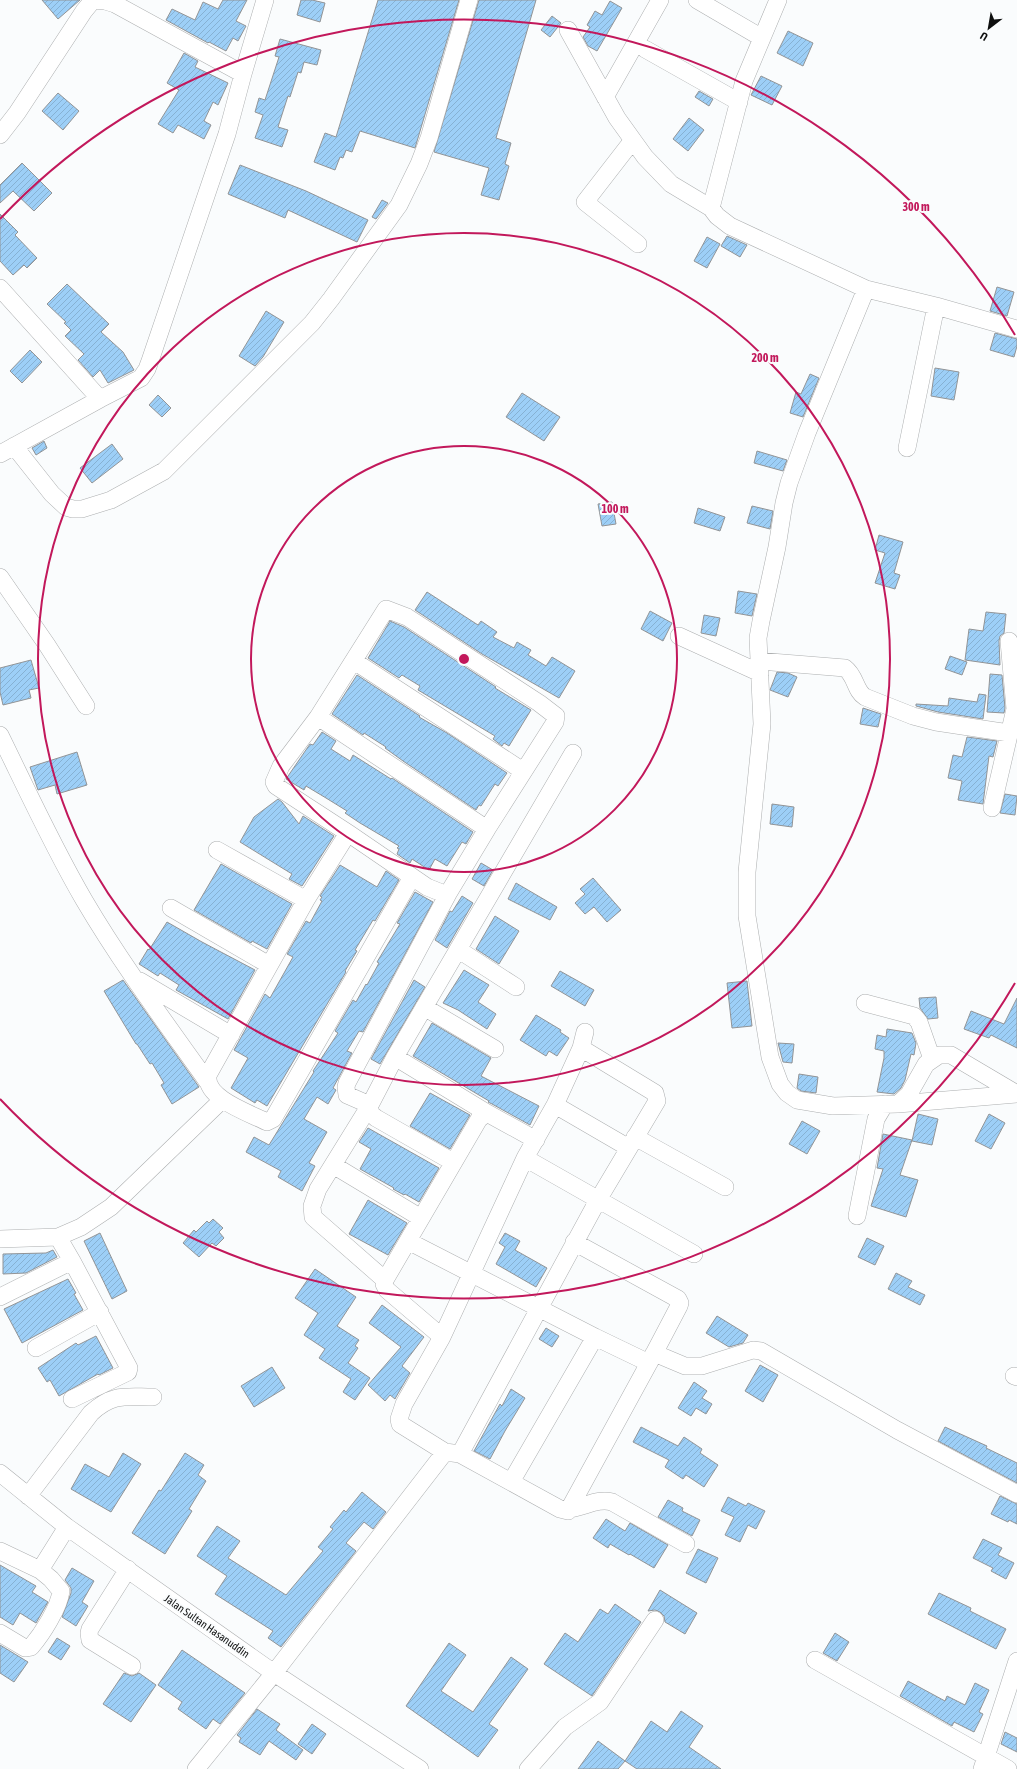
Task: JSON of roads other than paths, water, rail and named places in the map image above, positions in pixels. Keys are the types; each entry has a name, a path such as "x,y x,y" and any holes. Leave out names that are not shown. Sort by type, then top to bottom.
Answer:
{"street":[{"path":"0,135 17,113 84,11 93,0 115,4 243,74"},
{"path":"265,0 227,134 147,369 141,378 7,450 66,507 82,509 111,500 164,471 312,323 399,205 419,164 429,138 469,0"},
{"path":"605,97 660,0"},
{"path":"697,0 762,38"},
{"path":"711,208 749,68 778,0"},
{"path":"568,30 617,118 645,157 671,184 711,208 717,216 730,226 866,289 936,306 1017,329"},
{"path":"645,49 739,102"},
{"path":"633,140 585,202 638,244"},
{"path":"0,288 100,399"},
{"path":"866,289 807,433 789,483 758,638 762,724 747,872 747,916 770,1057 780,1084 787,1093 797,1100 833,1106 891,1104 1017,1094"},
{"path":"907,448 936,306"},
{"path":"0,577 86,706"},
{"path":"370,1105 348,1094 346,1087 347,1082 449,892 523,771 553,726 556,716 407,617 386,609 318,717 281,766 274,782 280,790 348,833 435,892 449,892"},
{"path":"679,636 760,667 845,668 852,675 859,692 865,697 913,716 936,722 1009,733"},
{"path":"992,808 1009,733 1016,710 1009,641"},
{"path":"354,661 523,771"},
{"path":"318,717 487,829"},
{"path":"0,735 36,810 84,900 134,977 211,1088 222,1100 267,1122 273,1119 412,877"},
{"path":"385,1280 313,1217 312,1206 314,1197 370,1105 395,1057 459,950 572,753"},
{"path":"207,1081 212,1066 231,1035 269,965 306,900 348,833"},
{"path":"217,850 306,900"},
{"path":"171,908 269,965"},
{"path":"459,950 516,987"},
{"path":"134,977 231,1035"},
{"path":"865,1003 914,1016 919,1022 932,1059"},
{"path":"424,1007 495,1049"},
{"path":"196,1769 452,1453 538,1308 598,1200 657,1101 655,1093 583,1040 555,1105 525,1158 442,1337 404,1404 399,1419 400,1424 452,1453 511,1482 564,1511 581,1508 600,1501 612,1502 686,1544"},
{"path":"857,1216 876,1119 891,1104 909,1094 926,1064 932,1059 939,1055 951,1055 1017,1094"},
{"path":"395,1057 487,1113 536,1140"},
{"path":"0,1239 58,1237 81,1227 111,1207 222,1100"},
{"path":"370,1105 370,1112 376,1118 453,1162"},
{"path":"555,1105 724,1187"},
{"path":"442,1337 390,1293 385,1286 385,1280 476,1123 487,1113"},
{"path":"525,1158 694,1254"},
{"path":"333,1165 421,1218"},
{"path":"58,1237 129,1368 128,1372 72,1400"},
{"path":"408,1241 595,1337 652,1358 685,1366 702,1366 753,1350 761,1351 897,1430 1017,1494"},
{"path":"570,1509 679,1306 678,1299 574,1242"},
{"path":"0,1297 72,1261"},
{"path":"36,1348 100,1312"},
{"path":"511,1482 595,1337"},
{"path":"28,1496 91,1413 100,1405 115,1397 153,1397"},
{"name":"Jalan Sultan Hasanuddin","path":"0,1474 67,1527 274,1673 420,1769"},
{"path":"40,1570 67,1527"},
{"path":"0,1551 40,1570 51,1579 61,1591 57,1606 40,1637 31,1647 25,1648 0,1634"},
{"path":"128,1570 90,1629 89,1637 90,1640 132,1666"},
{"path":"528,1769 565,1727 600,1702 655,1620"},
{"path":"815,1660 984,1763 1008,1769"},
{"path":"984,1763 1017,1661"}]}
